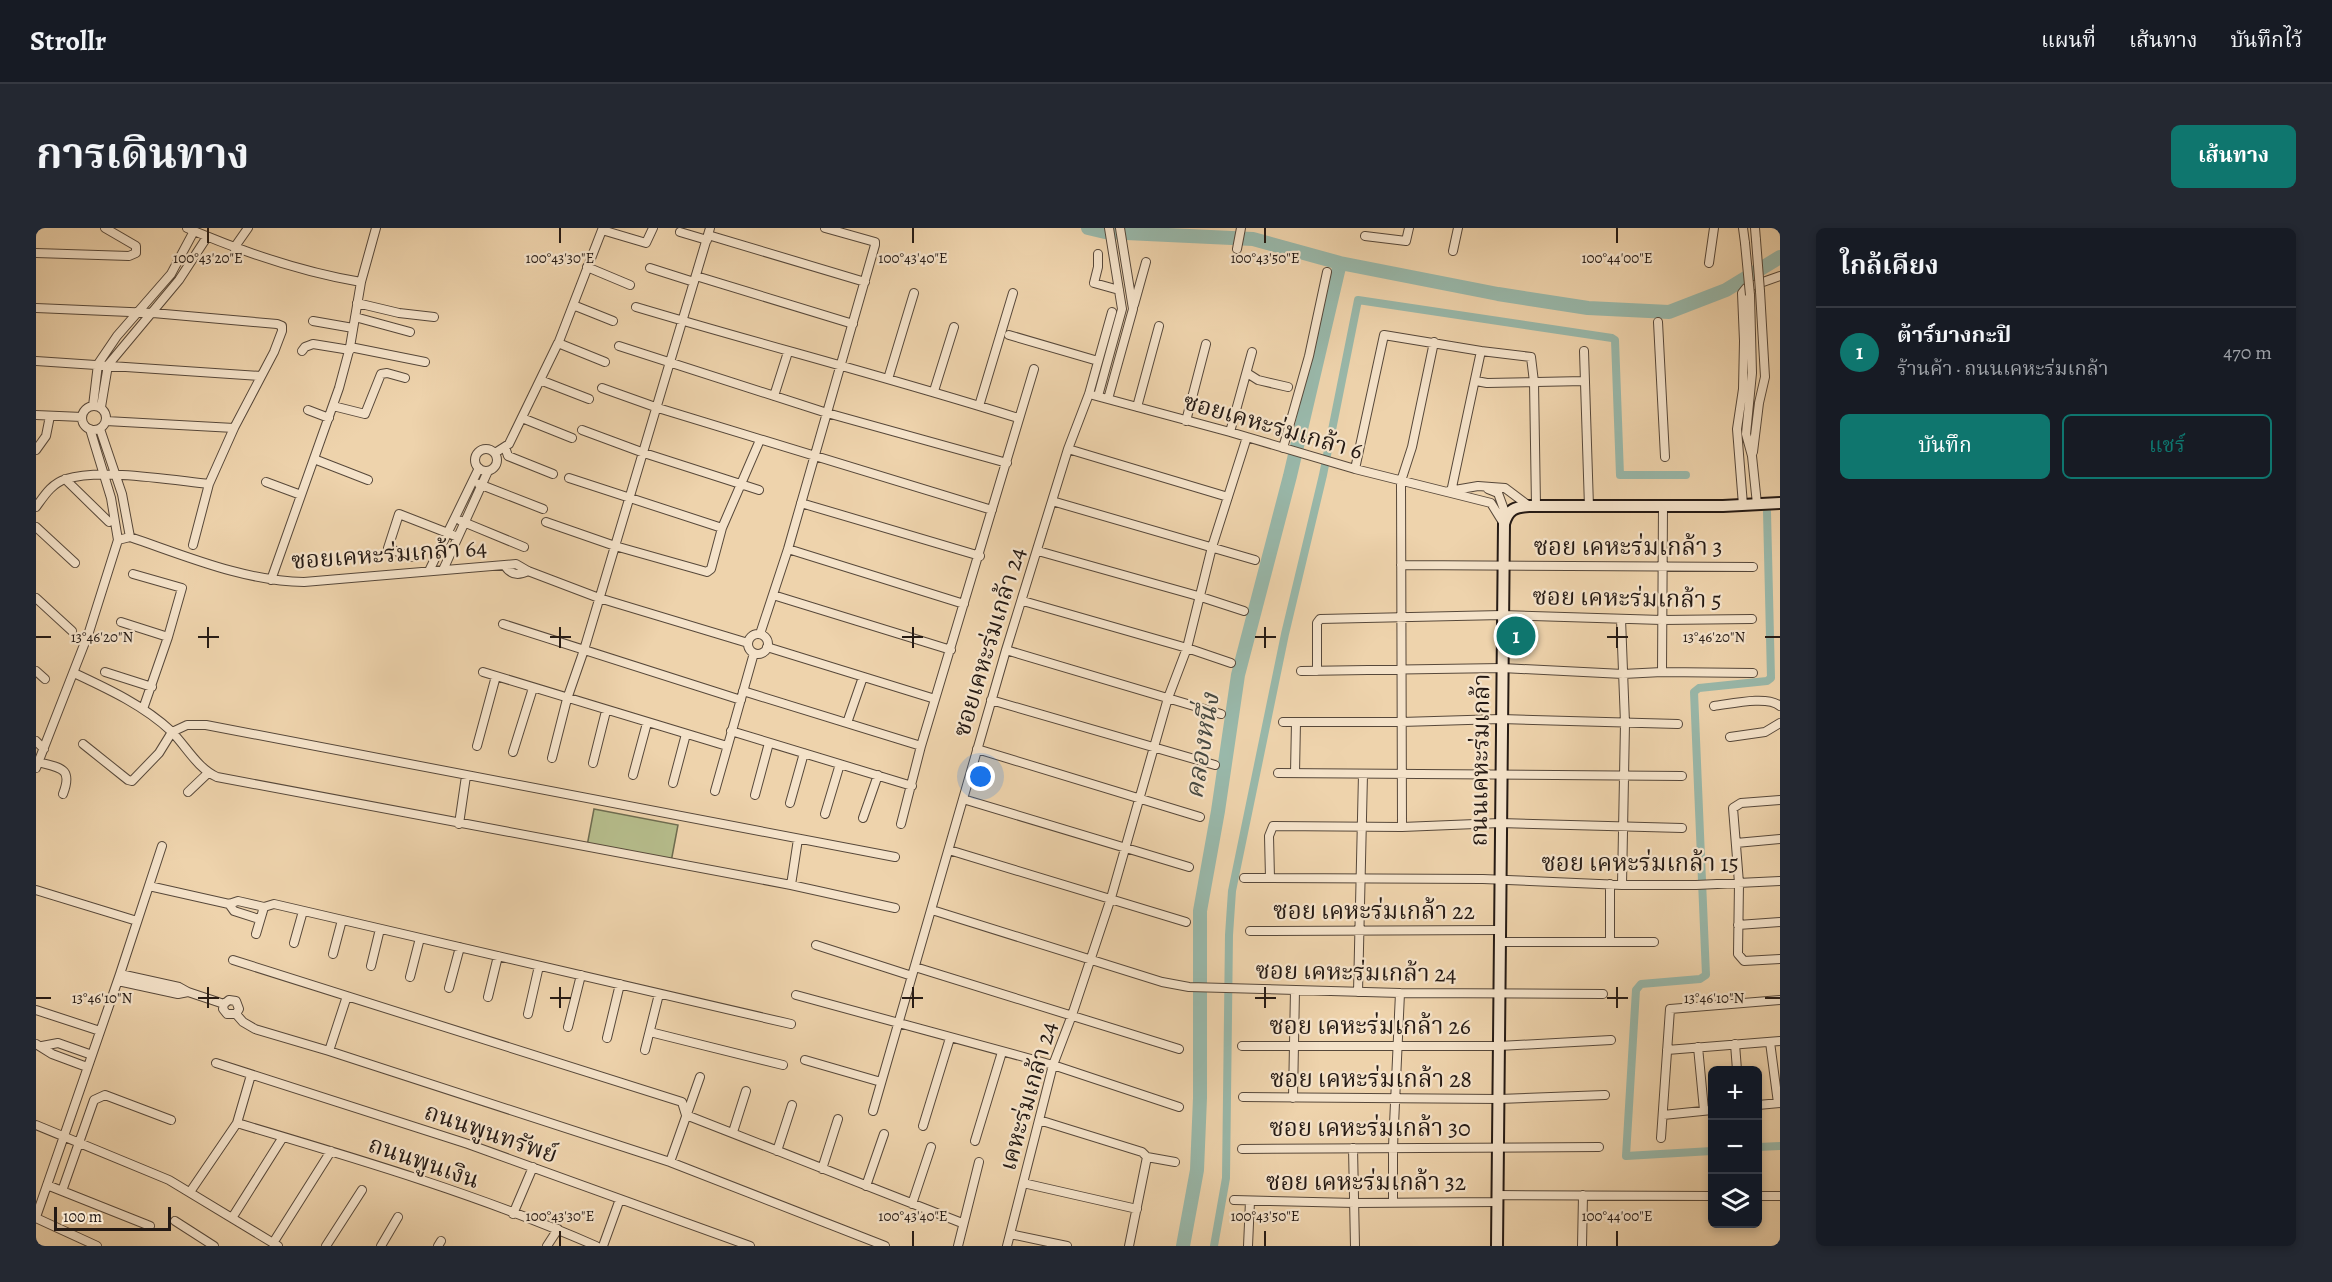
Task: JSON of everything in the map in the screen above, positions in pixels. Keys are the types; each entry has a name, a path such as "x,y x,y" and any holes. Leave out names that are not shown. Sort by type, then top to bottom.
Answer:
{"street":[{"path":"36,253 129,256 136,253 136,246 105,228"},
{"path":"234,248 248,228"},
{"path":"271,580 333,406 350,348 357,303 376,228"},
{"path":"495,453 509,444 558,344 602,230 646,243 653,228"},
{"path":"760,634 788,549 854,324 875,243 825,228"},
{"path":"1098,396 1122,309 1109,228"},
{"path":"1120,228 1133,309"},
{"path":"1237,249 1241,228"},
{"path":"1365,236 1406,241 1409,228"},
{"path":"1453,251 1458,228"},
{"path":"1709,263 1714,228"},
{"path":"1743,228 1750,295 1752,373 1746,434 1752,456 1757,504"},
{"path":"1752,456 1765,377 1755,228"},
{"path":"97,406 98,364 117,336 171,274 190,229 234,248 294,268 362,282"},
{"path":"680,232 708,234 865,282"},
{"path":"552,758 567,699 644,453 708,234"},
{"path":"97,406 108,365 153,313 207,237"},
{"path":"1098,254 1094,283 1119,290"},
{"path":"1108,399 1146,262"},
{"path":"588,267 630,285"},
{"path":"650,268 854,324"},
{"path":"1286,448 1327,272"},
{"path":"1743,505 1737,429 1743,389 1742,293 1746,288 1780,276"},
{"path":"888,379 914,293"},
{"path":"979,406 1012,293"},
{"path":"1120,300 1131,297"},
{"path":"357,303 399,313 434,317"},
{"path":"573,305 613,321"},
{"path":"636,307 1018,418"},
{"path":"36,308 153,313 282,326 274,352 234,428 209,484 193,545"},
{"name":"ซอยเคหะร่มเกล้า 24","path":"873,1111 1006,650 1023,601 1068,449 1089,394 1112,312"},
{"path":"355,317 410,332"},
{"path":"313,321 353,328"},
{"path":"1658,322 1665,457"},
{"path":"1137,407 1159,326"},
{"path":"934,392 954,327"},
{"path":"1009,335 1098,361"},
{"path":"1355,470 1384,335 1481,351 1530,356 1534,382 1533,506"},
{"path":"1402,827 1401,481 1412,447 1434,342"},
{"path":"302,351 304,347 313,344 350,348 425,362"},
{"path":"558,344 605,362"},
{"path":"1186,421 1206,344"},
{"path":"619,346 827,413 1006,463"},
{"path":"774,396 788,351"},
{"path":"1230,432 1252,351"},
{"path":"1450,491 1481,351"},
{"path":"1584,351 1589,507"},
{"path":"36,362 98,364 261,376"},
{"path":"901,824 921,746 980,556 1034,369"},
{"path":"333,406 365,414 381,374 387,373 405,378"},
{"path":"1247,373 1258,380 1288,387"},
{"path":"540,380 588,399"},
{"path":"1476,381 1585,381"},
{"path":"602,388 657,408 992,510"},
{"name":"ซอยเคหะร่มเกล้า 6","path":"1089,394 1230,432 1355,470 1450,491 1491,503 1505,519"},
{"path":"97,406 85,409 82,417 85,426 90,429 100,429"},
{"path":"97,406 106,413 106,421 100,429"},
{"path":"308,410 329,418"},
{"path":"36,416 82,417"},
{"path":"36,450 46,436 50,416"},
{"path":"522,418 572,438"},
{"path":"106,421 234,428"},
{"path":"63,794 68,781 66,773 58,767 37,765 74,673 118,540 111,498 90,429"},
{"path":"100,429 117,475 130,537 118,540"},
{"path":"582,430 644,453 759,490"},
{"name":"เคหะร่มเกล้า 24","path":"1007,1246 1053,1065 1111,898 1168,698 1187,648 1198,596 1212,547 1247,437"},
{"path":"546,522 615,546 707,572 711,569 722,528 760,440"},
{"path":"505,447 508,456 553,474"},
{"path":"429,571 478,468 475,457 479,451 487,448 495,453"},
{"path":"1068,449 1228,497"},
{"path":"443,570 488,471 496,465 495,453"},
{"path":"314,459 368,480"},
{"path":"478,468 488,471"},
{"path":"36,507 51,487 65,479 117,475 209,484"},
{"path":"569,478 722,528"},
{"path":"65,479 109,522"},
{"path":"472,481 543,509"},
{"path":"266,482 302,495"},
{"path":"1478,486 1498,493 1505,519 1518,507 1533,506 1780,503"},
{"name":"ซอยเคหะร่มเกล้า 6","path":"1450,491 1478,486 1505,488 1533,506"},
{"path":"1052,501 1255,560"},
{"path":"801,503 980,556"},
{"path":"1662,672 1663,506"},
{"path":"411,557 388,548 399,514 458,537"},
{"path":"454,518 524,547"},
{"name":"ถนนเคหะร่มเกล้า","path":"1497,1246 1498,942 1503,775 1502,567 1505,519"},
{"path":"36,527 75,563"},
{"name":"ซอยเคหะร่มเกล้า 64","path":"130,537 236,572 271,580 304,582 516,564 528,571"},
{"path":"788,549 964,604"},
{"path":"1038,551 1244,611"},
{"name":"ซอย เคหะร่มเกล้า 3","path":"1401,565 1753,567"},
{"path":"505,566 509,572 515,574 528,571 599,598 748,643 754,653"},
{"path":"133,574 182,588 152,687 143,709"},
{"path":"773,596 951,650"},
{"path":"36,598 72,631"},
{"path":"1023,601 1187,648 1231,663"},
{"name":"ซอย เคหะร่มเกล้า 5","path":"1317,671 1318,619 1502,615 1662,620 1752,619"},
{"path":"1621,619 1626,723 1622,885"},
{"path":"121,622 168,637"},
{"path":"503,624 741,700"},
{"path":"748,643 752,636 760,634 767,639 767,647 762,653 754,653"},
{"path":"767,647 935,699"},
{"path":"1006,650 1221,714"},
{"path":"715,790 754,653"},
{"path":"1301,671 1502,668 1623,674 1753,673"},
{"path":"36,671 45,679"},
{"path":"105,672 152,687"},
{"path":"483,672 727,746"},
{"path":"74,673 143,709 172,732 208,773 217,777 791,885 895,908"},
{"path":"477,746 496,676"},
{"path":"847,723 863,677"},
{"path":"513,752 533,688"},
{"path":"743,691 921,746"},
{"path":"992,700 1215,765"},
{"path":"1714,706 1764,701 1773,701 1780,706"},
{"path":"593,763 606,711"},
{"path":"1283,722 1501,719 1678,724"},
{"path":"1295,773 1296,722"},
{"path":"633,775 647,723"},
{"path":"1730,737 1765,732 1780,723"},
{"path":"83,744 132,781 159,753 172,732 187,725 207,725 895,856"},
{"path":"731,731 912,786"},
{"path":"673,783 686,734"},
{"path":"36,741 44,749"},
{"path":"755,795 769,743"},
{"path":"977,749 1200,817"},
{"path":"790,804 804,753"},
{"path":"825,814 840,764"},
{"path":"188,792 208,773"},
{"path":"1278,773 1682,776"},
{"path":"1358,992 1363,774"},
{"path":"864,818 878,775"},
{"path":"459,824 466,776"},
{"path":"963,799 1189,867"},
{"path":"1780,800 1735,805 1733,808 1739,883 1738,954 1741,959 1758,961 1780,959"},
{"path":"1270,878 1269,836 1272,826 1402,827 1500,823 1682,828"},
{"path":"791,885 798,839"},
{"path":"1736,843 1780,839"},
{"path":"97,1246 36,1218 162,846"},
{"path":"949,850 1185,922"},
{"name":"ซอย เคหะร่มเกล้า 15","path":"1244,878 1622,885 1706,885 1780,880"},
{"path":"1610,884 1610,941"},
{"path":"149,886 229,904 238,901 264,907 274,904 790,1024"},
{"path":"36,890 137,921"},
{"path":"229,904 234,911 259,919"},
{"path":"256,934 264,907"},
{"name":"ซอย เคหะร่มเกล้า 24","path":"932,910 1162,982 1190,987 1400,993 1603,994"},
{"path":"294,943 303,911"},
{"path":"333,954 342,920"},
{"path":"1738,925 1780,922"},
{"path":"371,966 380,929"},
{"name":"ซอย เคหะร่มเกล้า 22","path":"1250,931 1499,930"},
{"path":"410,977 420,938"},
{"path":"1498,942 1654,942"},
{"path":"816,945 912,976"},
{"path":"449,988 460,947"},
{"path":"488,997 498,956"},
{"path":"233,960 682,1102 686,1115"},
{"path":"528,1014 539,966"},
{"path":"915,967 1179,1049"},
{"path":"568,1027 581,975"},
{"path":"119,978 179,987 224,1004"},
{"path":"607,1038 620,984"},
{"path":"1293,1098 1295,990"},
{"path":"1393,1203 1393,1147 1400,993"},
{"path":"645,1050 659,994"},
{"path":"796,995 1053,1065 1179,1107"},
{"path":"329,1051 347,996"},
{"path":"236,1014 239,1009 236,1001 229,1000 224,1004 223,1009 227,1014 236,1014 248,1026 670,1162 885,1246"},
{"path":"1661,1138 1670,1009 1780,1000"},
{"path":"36,1010 100,1031"},
{"path":"650,1032 783,1065"},
{"path":"923,1126 950,1038"},
{"name":"ซอย เคหะร่มเกล้า 26","path":"1242,1046 1499,1046 1611,1040"},
{"path":"1668,1050 1780,1041"},
{"path":"1762,1105 1779,1103 1770,1042"},
{"path":"39,1045 58,1043 92,1055"},
{"path":"1736,1044 1737,1066"},
{"path":"39,1045 52,1054 87,1067"},
{"path":"1663,1115 1708,1110 1698,1047"},
{"path":"975,1141 1002,1052"},
{"path":"805,1060 881,1082"},
{"name":"ถนนพูนทรัพย์","path":"216,1063 533,1167 726,1242 750,1246"},
{"path":"190,1192 237,1123 251,1075"},
{"path":"670,1162 700,1077"},
{"path":"733,1132 746,1091"},
{"path":"62,1191 94,1100 105,1095 171,1120"},
{"name":"ซอย เคหะร่มเกล้า 28","path":"1243,1097 1499,1099 1605,1095"},
{"path":"777,1151 792,1105"},
{"path":"686,1115 962,1223"},
{"path":"822,1169 838,1119"},
{"path":"1039,1120 1142,1152 1147,1156 1175,1162"},
{"name":"ถนนพูนเงิน","path":"237,1123 331,1151 558,1229 596,1246"},
{"path":"36,1125 159,1175 275,1244 331,1151"},
{"path":"866,1186 884,1134"},
{"path":"232,1218 283,1137"},
{"path":"912,1204 931,1147"},
{"name":"ซอย เคหะร่มเกล้า 30","path":"1242,1149 1599,1147"},
{"path":"1353,1148 1355,1246"},
{"path":"1129,1246 1147,1156"},
{"path":"958,1246 978,1162"},
{"path":"513,1214 533,1167"},
{"path":"1023,1183 1137,1209"},
{"path":"47,1185 150,1226"},
{"path":"326,1246 362,1190"},
{"path":"1582,1195 1582,1246"},
{"name":"ซอย เคหะร่มเกล้า 32","path":"1234,1200 1393,1203 1582,1195 1708,1196"},
{"path":"1762,1196 1780,1197"},
{"path":"603,1246 620,1199"},
{"path":"1248,1246 1250,1201"},
{"path":"381,1246 398,1217"},
{"path":"175,1221 214,1246"},
{"path":"547,1246 558,1229"},
{"path":"1010,1234 1067,1246"}],"green space":[{"path":"594,809 678,825 671,862 587,846"}],"waterway":[{"path":"1088,228 1105,232 1253,239 1340,263 1498,294 1588,308 1669,312 1726,290 1780,257"},
{"name":"คลองหนึ่ง","path":"1183,1246 1197,1170 1200,1098 1200,911 1218,811 1238,675 1290,476 1340,263"},
{"path":"1214,1246 1226,1178 1229,935 1232,891 1285,634 1323,475 1358,300 1612,338 1615,340 1620,475 1686,475"},
{"path":"1708,1151 1626,1156 1636,990 1641,984 1700,979 1706,975 1694,692 1699,688 1767,681 1771,678 1767,512"},
{"path":"1762,1147 1780,1146"}],"place":[{"name":"ต้าร์บางกะปิ","path":"1516,636"}]}
